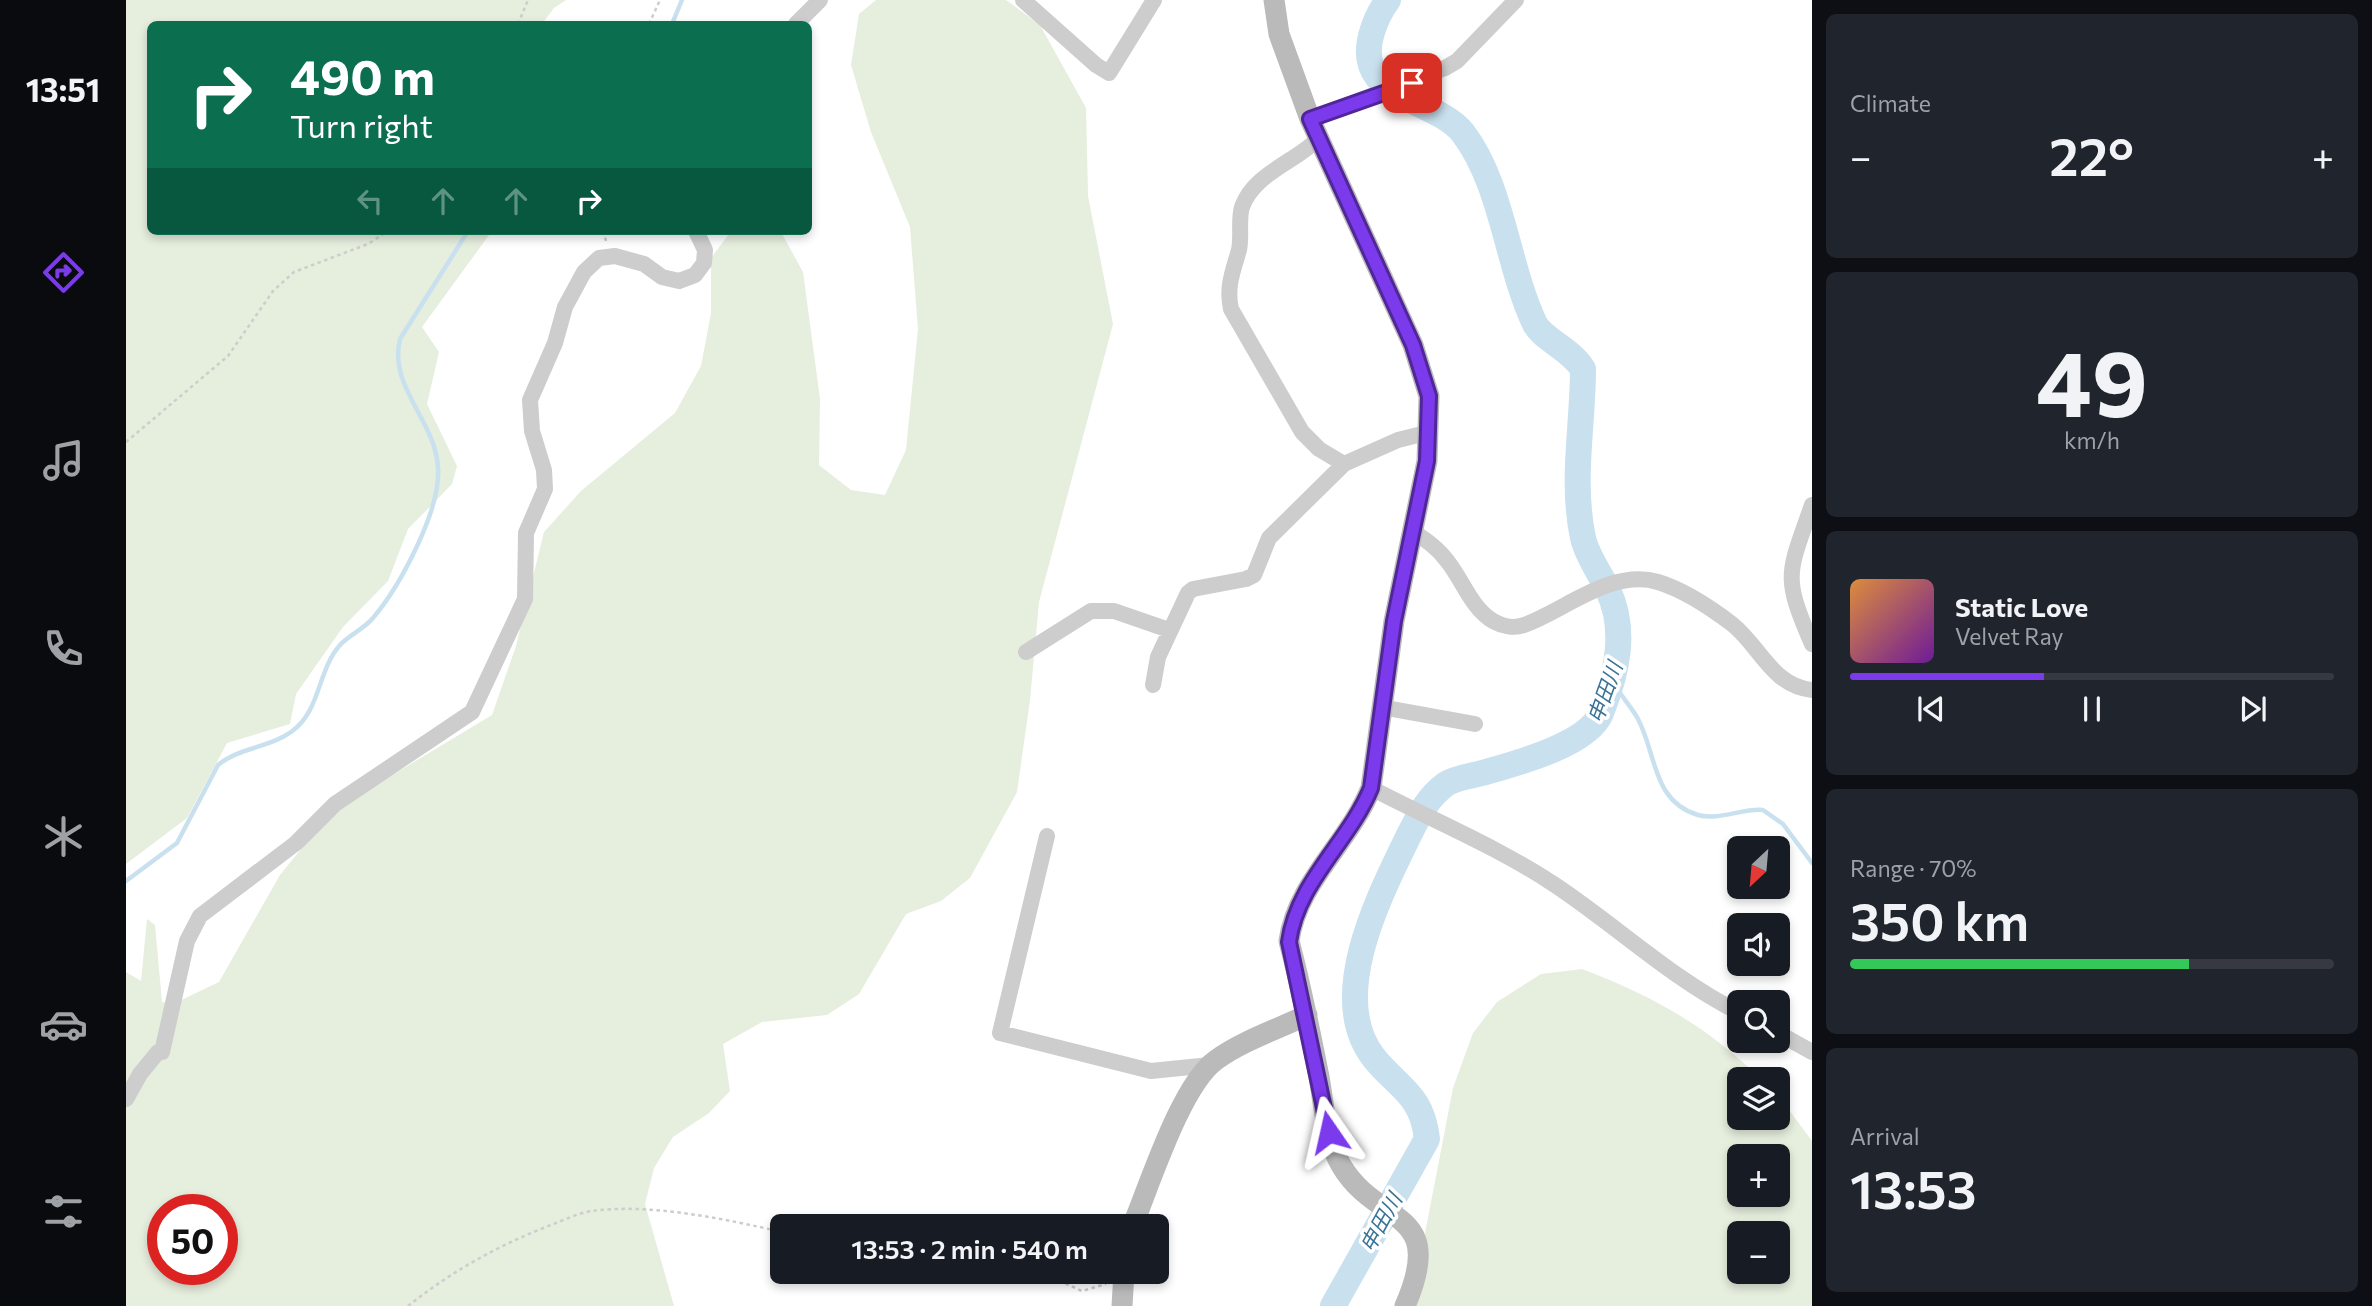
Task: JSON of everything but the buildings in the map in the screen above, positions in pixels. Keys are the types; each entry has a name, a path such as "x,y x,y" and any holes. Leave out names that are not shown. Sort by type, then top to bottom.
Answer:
{"main road":[{"path":"1274,0 1279,34 1314,128 1413,345 1429,396 1430,432 1427,461 1381,707 1380,793 1361,812 1304,893 1292,917 1289,942 1307,1015 1329,1132 1341,1165 1396,1216 1415,1238 1420,1257 1419,1275 1405,1306"},
{"path":"1138,1214 1193,1084 1210,1065 1307,1015"},
{"path":"1122,1306 1124,1284"}],"street":[{"path":"799,21 820,0"},
{"path":"1023,0 1096,65 1109,73 1154,0"},
{"path":"1344,464 1319,449 1302,432 1231,309 1228,294 1241,238 1242,207 1263,178 1305,152 1314,128 1377,95 1412,83 1457,61 1516,0"},
{"path":"126,1099 139,1074 158,1052 162,1052 187,941 200,916 296,843 335,804 472,712 525,599 526,533 545,489 544,470 531,431 530,400 555,343 565,307 584,272 599,258 615,256 643,264 663,277 679,281 695,275 704,263 705,250 697,235"},
{"path":"1153,685 1158,657 1169,629 1183,599 1193,589 1246,579 1254,575 1269,538 1344,464 1398,440 1430,432"},
{"path":"1812,505 1791,563 1789,582 1812,644"},
{"path":"1412,531 1432,544 1448,561 1478,608 1492,621 1508,627 1523,626 1598,590 1615,585 1657,582 1701,602 1734,625 1781,679 1812,690"},
{"path":"1026,653 1091,611 1114,611 1169,629"},
{"path":"1381,707 1475,724"},
{"path":"1380,793 1525,866 1670,971 1727,1006"},
{"path":"1047,836 1000,1033 1151,1071 1210,1065"},
{"path":"1790,1039 1812,1052"}],"path":[{"path":"519,21 528,0"},
{"path":"650,21 660,0"},
{"path":"126,442 228,356 273,291 294,272 368,244 382,235"},
{"path":"408,1306 449,1275 518,1237 592,1211 642,1210 770,1229"},
{"path":"1067,1284 1082,1291 1105,1284"}],"green space":[{"path":"126,0 566,0 554,8 544,21 147,21 147,235 489,235 422,327 439,352 427,404 457,466 452,484 408,529 388,581 343,627 296,694 290,724 227,743 187,818 126,864"},
{"path":"876,0 1006,0 1040,25 1086,108 1088,196 1113,324 1039,602 1030,700 1017,792 970,878 941,901 906,914 859,994 827,1015 762,1022 723,1044 730,1091 709,1113 673,1137 654,1168 645,1204 674,1306 126,1306 126,972 141,981 147,919 155,925 162,1002 173,1004 219,982 280,875 331,812 492,715 516,646 544,532 581,491 675,413 701,366 711,313 711,258 728,235 783,235 803,272 820,399 819,465 851,490 885,495 906,450 918,329 910,227 871,132 851,65 859,14"},
{"path":"1582,969 1632,990 1678,1014 1700,1028 1727,1049 1727,1053 1732,1053 1748,1067 1727,1067 1727,1130 1790,1130 1790,1111 1812,1141 1812,1306 1411,1306 1453,1088 1473,1033 1497,1002 1541,974"}],"waterway":[{"path":"673,21 682,0"},
{"name":"申田川","path":"1333,1306 1427,1139 1415,1102 1374,1058 1361,1033 1355,1006 1356,976 1363,946 1385,887 1420,814 1446,784 1549,752 1581,735 1593,724 1601,713 1612,683 1618,652 1614,605 1585,545 1580,517 1578,474 1583,369 1571,355 1543,334 1534,322 1487,176 1463,133 1453,123 1399,94 1377,77 1369,57 1370,40 1379,14 1388,0"},
{"path":"126,881 177,843 218,765 236,754 282,737 301,723 314,702 333,655 344,641 373,618 406,568 433,505 438,468 430,435 406,389 401,373 398,356 400,339 465,235"},
{"path":"1612,678 1638,719 1658,775 1672,799 1683,808 1706,816 1763,810 1783,824 1812,863"}],"route":[{"path":"1329,1132 1307,1015 1289,942 1292,917 1304,893 1361,812 1371,788 1394,621 1427,461 1430,423 1429,396 1413,345 1310,119 1412,83"}]}
